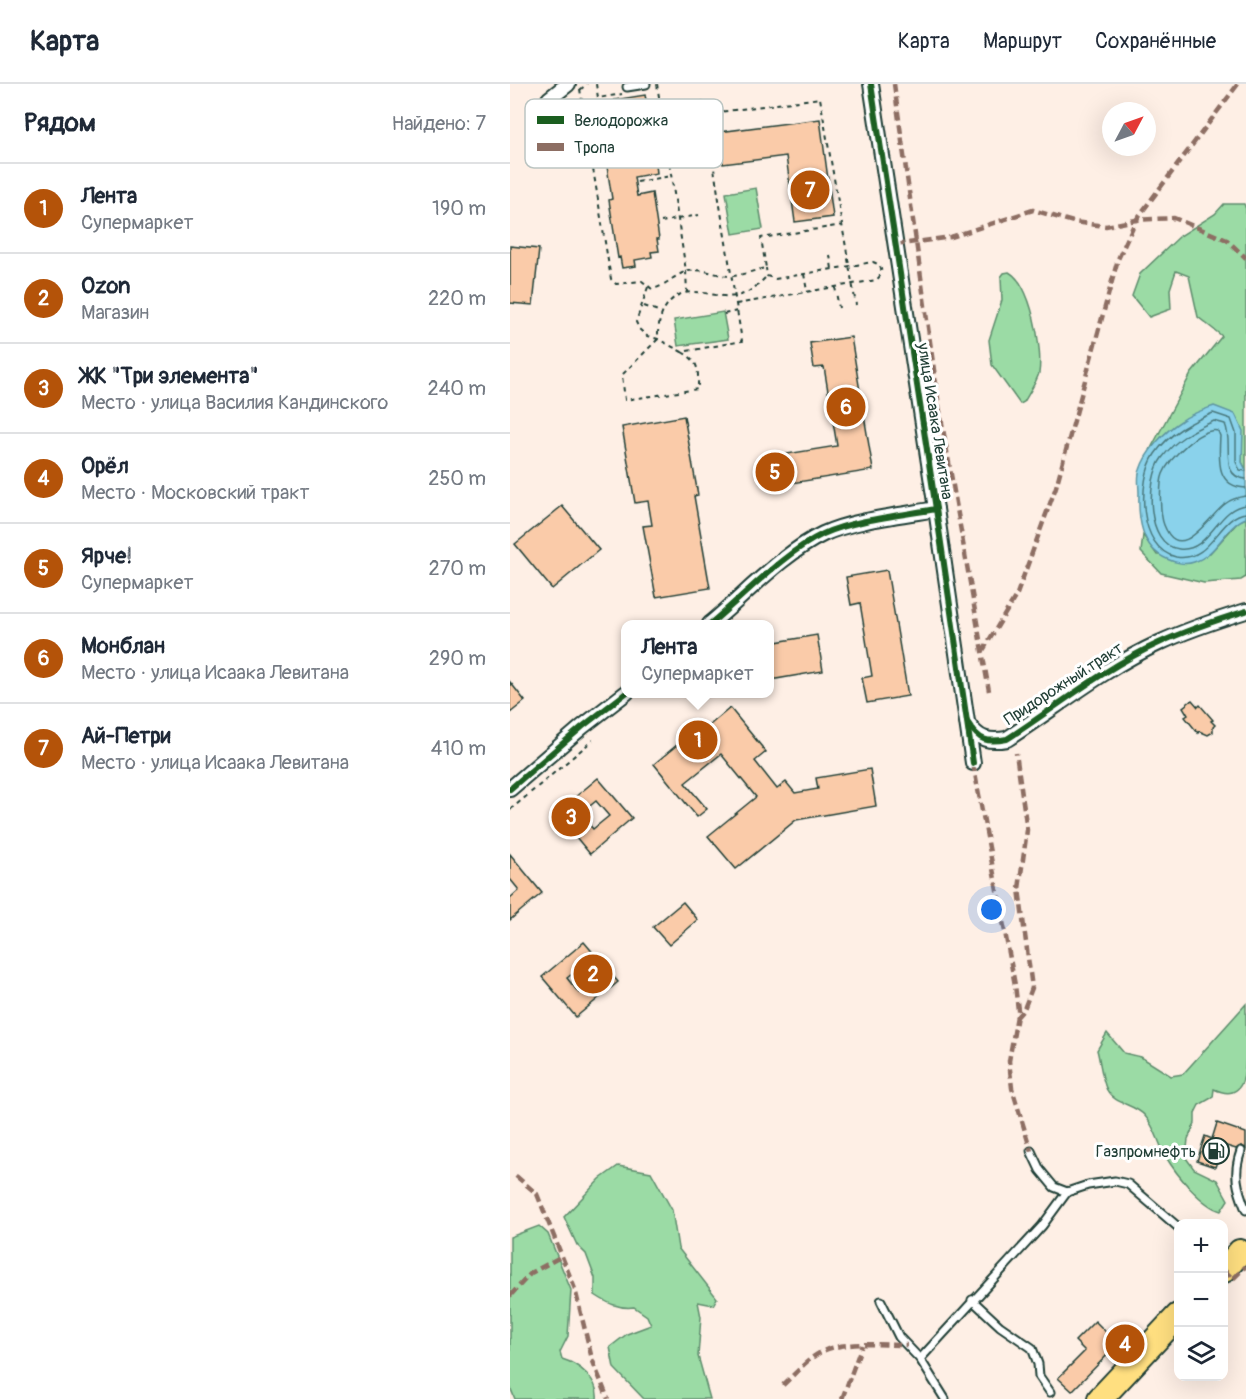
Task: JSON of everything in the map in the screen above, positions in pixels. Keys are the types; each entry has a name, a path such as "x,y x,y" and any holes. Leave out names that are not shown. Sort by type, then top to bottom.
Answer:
{"highway":[{"path":"1228,1266 1240,1252"},
{"path":"1100,1399 1174,1321"}],"street":[{"name":"улица Исаака Левитана","path":"871,84 973,764"},
{"path":"549,99 574,87"},
{"path":"715,620 779,564 823,534 859,524 936,509"},
{"name":"Придорожный тракт","path":"968,723 976,735 985,740 1007,739 1074,692 1140,653 1188,631 1246,611"},
{"path":"510,789 621,697"}],"lane":[{"path":"627,87 646,84"},
{"path":"1030,1151 1040,1170 1054,1187 1067,1192"},
{"path":"1240,1151 1236,1165 1237,1185 1246,1210"},
{"path":"920,1359 1042,1226 1067,1192 1088,1185 1115,1181 1128,1184 1174,1223"},
{"path":"972,1300 1000,1326 1032,1348 1038,1364 1039,1376 1050,1392"},
{"path":"880,1301 899,1337 920,1359 945,1399"}],"path":[{"path":"657,84 659,99"},
{"path":"723,111 820,98 856,305"},
{"path":"593,168 611,279 614,282 620,284 642,281 652,289 660,288 664,283 686,272 702,270 731,276 766,268"},
{"path":"670,168 686,272 687,293"},
{"path":"682,352 742,341 714,168"},
{"path":"637,182 671,176"},
{"path":"661,222 699,215"},
{"path":"767,276 761,238 843,225"},
{"path":"830,255 832,269"},
{"path":"736,304 876,280 882,274 882,270 879,264 873,262 775,279 767,276"},
{"path":"804,274 807,291"},
{"path":"658,339 657,328 661,312 677,296 690,292 734,296 755,288 767,276"},
{"path":"648,287 636,322 639,329 647,336 658,339 692,358 697,365 698,389 625,400 622,375 658,339"},
{"path":"835,287 839,308"},
{"path":"643,306 661,312"},
{"path":"724,314 737,311"},
{"path":"510,810 593,740"}],"green space":[{"path":"756,188 763,229 733,234 726,193"},
{"path":"1224,204 1244,204 1246,209 1246,470 1242,462 1242,431 1167,433 1150,450 1191,374 1222,336 1198,317 1189,276 1176,271 1170,289 1171,309 1149,317 1132,296 1140,274 1180,236 1215,214"},
{"path":"1009,272 1024,289 1034,318 1039,349 1039,373 1024,402 1020,404 992,365 989,340 1002,300 1001,277 1004,273"},
{"path":"723,312 728,339 678,346 674,320"},
{"path":"1246,518 1246,577 1241,580 1204,583 1161,573 1141,552 1143,535 1157,555 1210,553 1239,521"},
{"path":"1246,1004 1246,1065 1242,1082 1232,1092 1214,1089 1213,1097 1199,1105 1188,1139 1186,1158 1194,1169 1217,1180 1228,1200 1221,1211 1206,1203 1176,1172 1145,1116 1115,1099 1107,1090 1097,1050 1107,1033 1124,1053 1141,1057 1171,1076 1183,1074"},
{"path":"618,1166 651,1172 672,1210 678,1248 717,1298 713,1305 698,1302 701,1317 698,1356 710,1399 644,1399 614,1368 610,1347 627,1334 651,1325 647,1316 634,1307 613,1305 595,1295 595,1278 586,1254 577,1245 564,1217 600,1179"},
{"path":"539,1226 548,1234 571,1290 568,1336 560,1352 562,1359 587,1374 595,1385 597,1399 515,1399 510,1387 510,1237"}],"water":[{"path":"1214,406 1235,414 1243,431 1242,462 1246,470 1246,518 1232,527 1202,558 1191,563 1177,562 1158,554 1146,540 1139,512 1139,472 1151,449 1168,431 1188,416"}],"building":[{"path":"645,95 646,99 620,99"},
{"path":"820,119 833,217 795,222 786,156 723,164 723,131"},
{"path":"607,168 656,168 657,173 634,177 637,196 652,193 659,239 657,239 659,251 651,252 652,257 635,260 636,266 622,268 620,257 618,258 609,200 612,199"},
{"path":"510,246 539,249 533,305 510,303"},
{"path":"851,337 873,470 773,486 768,457 837,446 824,367 814,368 810,343"},
{"path":"684,416 698,495 694,496 710,588 656,597 643,526 652,525 648,501 635,503 622,427"},
{"path":"562,506 599,550 552,589 515,544"},
{"path":"887,570 908,696 867,703 862,678 872,676 860,603 851,605 846,577"},
{"path":"817,635 823,671 774,679 774,642"},
{"path":"510,682 525,701 510,713"},
{"path":"1192,700 1198,707 1200,705 1213,720 1211,721 1215,725 1213,732 1208,735 1199,731 1198,733 1185,717 1188,715 1183,707"},
{"path":"730,708 766,752 755,761 777,789 786,782 795,793 818,789 816,778 870,769 876,806 796,820 736,869 708,836 756,797 721,754 685,783 707,809 697,817 654,764 689,735 693,739"},
{"path":"598,778 632,818 590,854 556,813","holes":["596,801 609,816 593,829 580,814"]},
{"path":"510,854 542,893 510,920 510,898 519,890 510,879"},
{"path":"683,902 698,920 669,945 653,927"},
{"path":"584,942 618,982 576,1017 542,977","holes":["583,965 595,980 579,993 567,978"]},
{"path":"1217,1123 1246,1133 1246,1149 1242,1146 1236,1149 1223,1145 1215,1167 1197,1161 1205,1136 1212,1139"},
{"path":"1095,1321 1118,1344 1072,1391 1058,1378 1085,1351 1075,1341"}],"marked path":[{"path":"894,84 939,406 989,691"},
{"path":"982,652 1017,594 1056,487 1118,259 1136,220 1238,84"},
{"path":"895,245 951,237 1033,210 1073,222 1106,226 1136,220 1174,218 1227,240 1246,258"},
{"path":"1016,753 1027,830 1019,889 1032,988 1024,1009 1016,1018"},
{"path":"973,763 1015,985 1018,1010 1009,1061 1012,1088 1031,1151"},
{"path":"516,1176 537,1194 575,1289 592,1359 608,1399"},
{"path":"510,1296 531,1273 562,1256"},
{"path":"1227,1273 1233,1279 1246,1266"},
{"path":"783,1385 812,1358 832,1348 864,1344 907,1345"},
{"path":"842,1399 862,1345"}],"cycle path":[{"path":"871,84 973,763"},
{"path":"715,620 779,563 823,534 863,522 936,509"},
{"path":"968,723 976,734 984,739 994,741 1007,739 1100,676 1139,653 1180,634 1246,611"},
{"path":"510,789 621,697"}],"place":[{"name":"Ай-Петри","path":"810,190"},
{"name":"Монблан","path":"846,407"},
{"name":"Ярче!","path":"775,472"},
{"name":"Лента","path":"698,740"},
{"name":"ЖК \"Три элемента\"","path":"571,817"},
{"name":"Ozon","path":"593,974"},
{"name":"Газпромнефть","path":"1216,1151"},
{"name":"Орёл","path":"1125,1344"}]}
